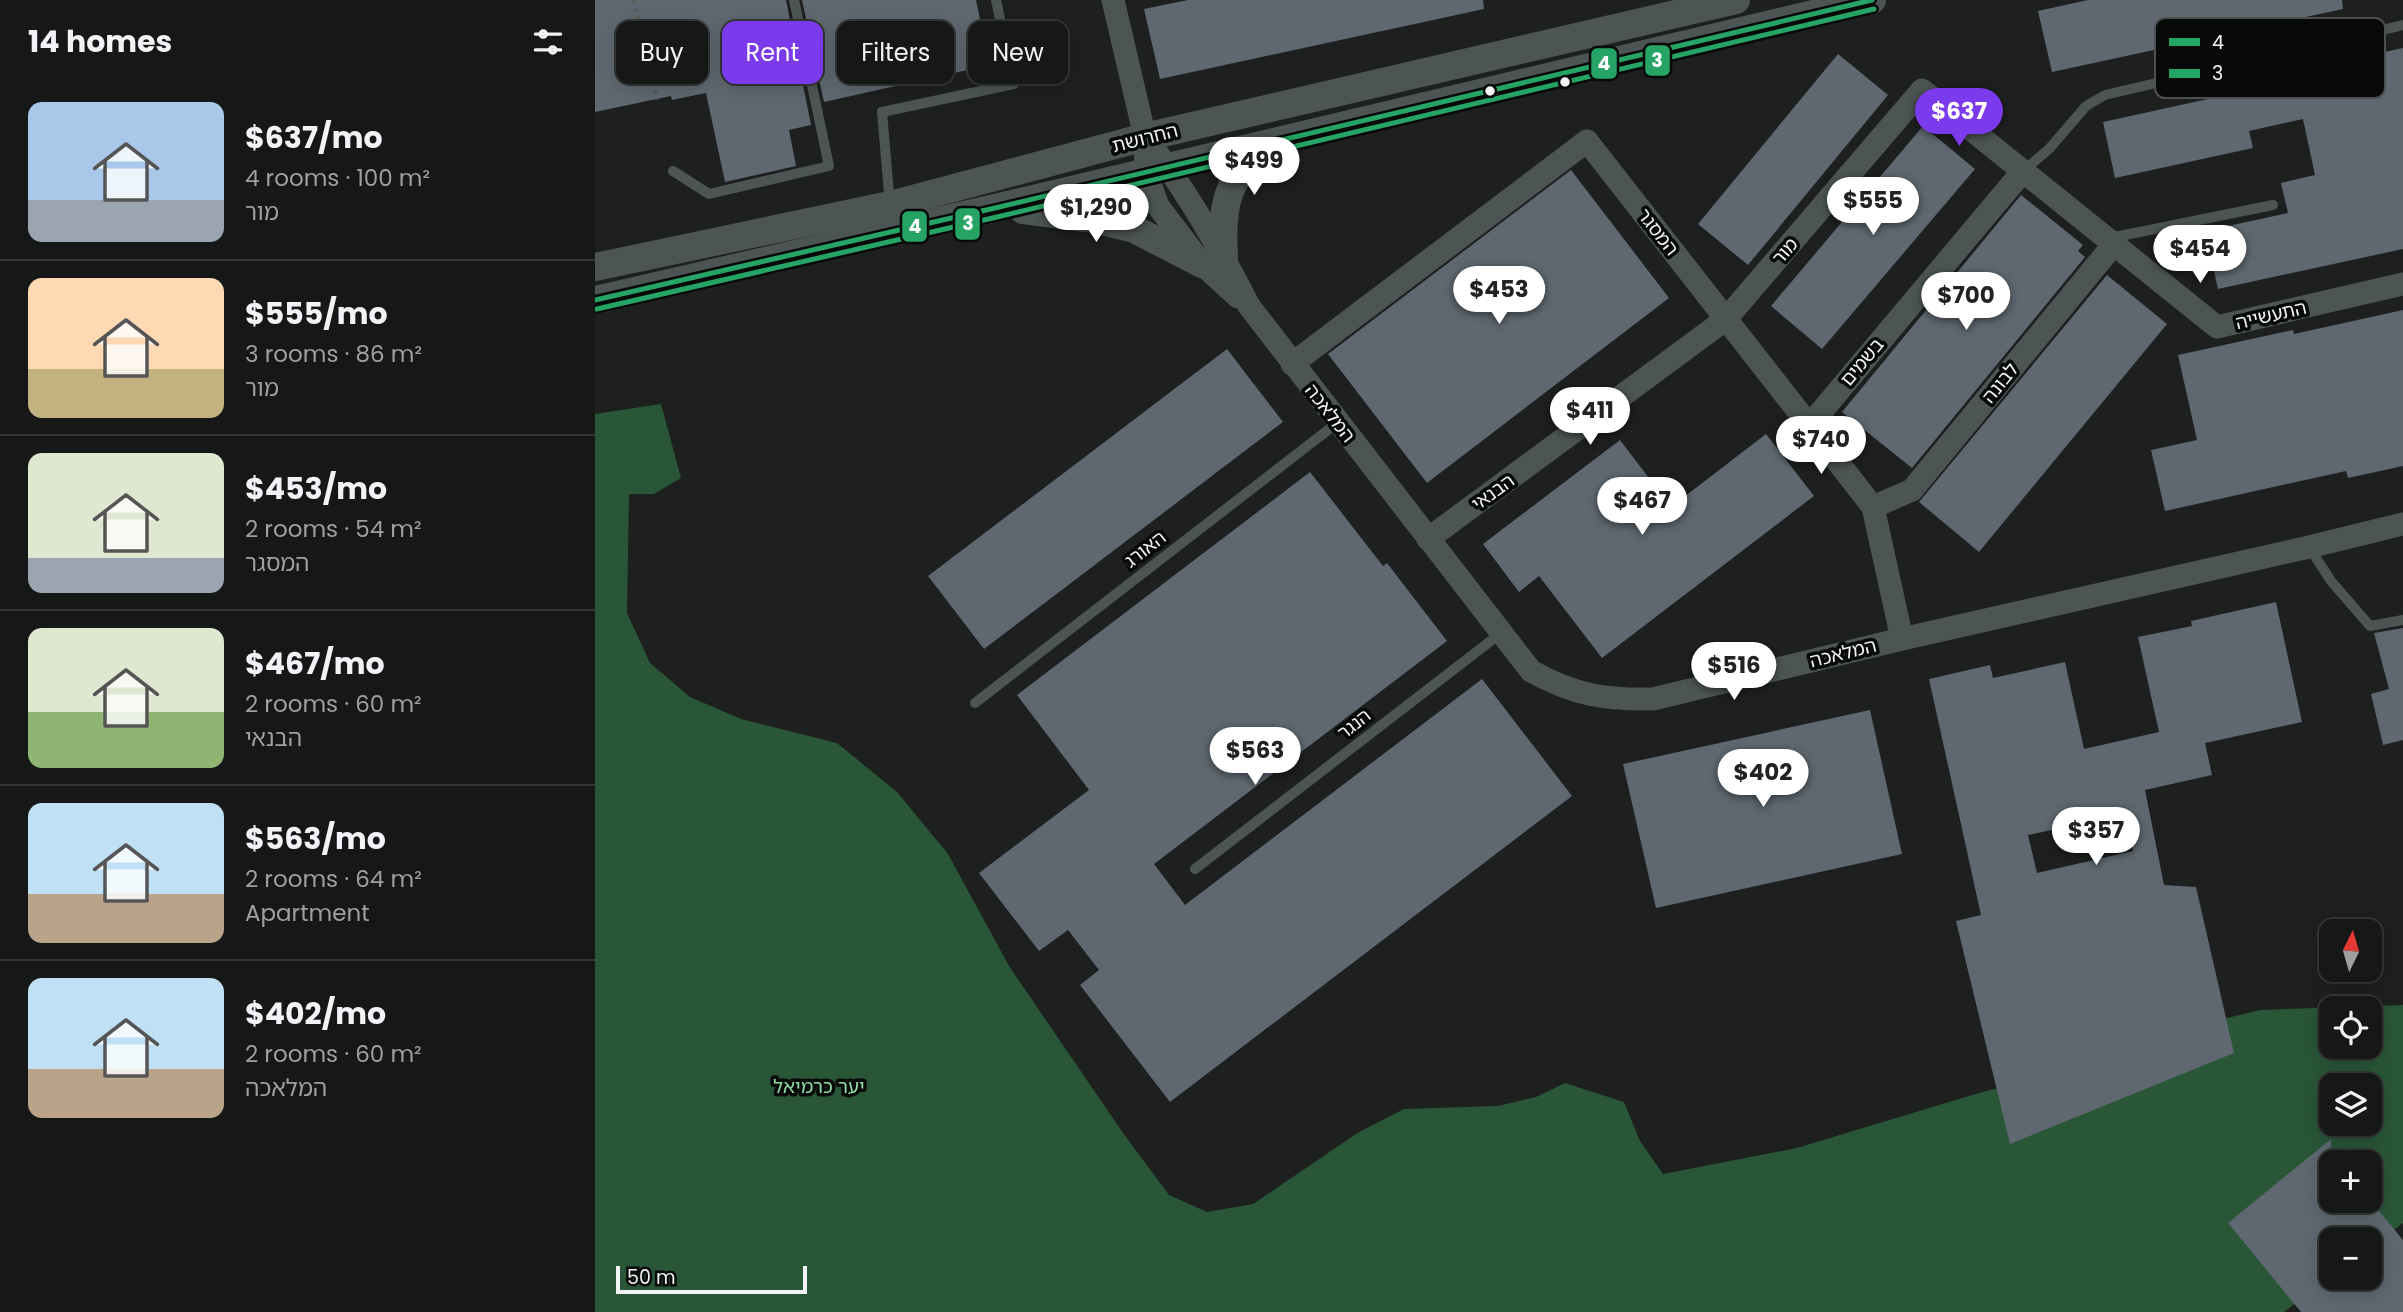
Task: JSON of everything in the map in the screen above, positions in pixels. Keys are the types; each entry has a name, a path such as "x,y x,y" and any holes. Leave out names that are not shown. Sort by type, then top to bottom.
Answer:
{"street":[{"name":"החרושת","path":"595,267 890,205 1145,137 1736,0"},
{"name":"החרושת","path":"595,300 1872,0"},
{"name":"המלאכה","path":"1116,1 1145,137 1157,169 1158,206 1213,261 1531,671 1559,687 1588,696 1618,700 1653,699 2403,524"},
{"name":"מור","path":"1726,319 1922,90 2023,171"},
{"path":"995,208 1056,212 1134,229 1213,261 1234,180 1244,167 1287,138"},
{"name":"המסגר","path":"1292,364 1587,141 1873,507 1902,639"},
{"name":"התעשייה","path":"2023,171 2217,327 2403,284"},
{"name":"בשמים","path":"1809,425 2023,171"},
{"name":"לבונה","path":"1873,507 1912,490 2111,241"},
{"name":"הבנאי","path":"1428,539 1726,319"}],"lane":[{"path":"673,171 709,194 829,166 794,0"},
{"path":"890,205 882,112 1014,84 996,0"},
{"path":"2385,29 2403,25"},
{"path":"2023,171 2049,149 2087,106 2105,95 2155,83"},
{"path":"2111,241 2273,205"},
{"name":"האורג","path":"975,703 1337,423"},
{"path":"2309,547 2331,581 2370,626 2403,620"},
{"name":"הנגר","path":"1195,869 1501,633"}],"path":[{"path":"634,0 657,100"}],"green space":[{"name":"יער כרמיאל","path":"661,404 681,478 654,494 629,494 627,613 650,663 690,697 741,719 837,743 897,792 948,854 1009,966 1123,1133 1169,1195 1207,1212 1253,1204 1359,1132 1404,1109 1498,1106 1536,1097 1565,1083 1624,1102 1640,1141 1663,1174 1797,1148 1982,1092 2056,1074 2194,1026 2260,1010 2319,1008 2319,1059 2382,1059 2382,1006 2403,1005 2403,1223 2382,1239 2382,1227 2319,1227 2319,1286 2284,1312 595,1312 595,414"}],"building":[{"path":"595,0 786,0 790,21 722,21 722,84 803,84 811,125 789,130 796,166 725,182 706,93 672,100 671,96 595,112"},
{"path":"802,0 976,0 981,21 968,21 968,70 954,73 954,21 837,21 837,84 905,84 824,102 820,84 823,84 823,21 807,21"},
{"path":"1188,0 1483,0 1484,9 1160,79 1144,9"},
{"path":"2088,0 2342,0 2343,9 2301,18 2155,18 2155,50 2052,72 2038,11"},
{"path":"2403,48 2403,249 2218,289 2205,231 2288,213 2281,183 2315,175 2303,119 2249,131 2253,148 2115,178 2103,122 2213,98 2385,98 2385,52"},
{"path":"1838,54 1888,95 1748,265 1698,224"},
{"path":"1923,126 1975,169 1822,349 1771,306"},
{"path":"1571,170 1669,298 1427,483 1328,354"},
{"path":"2021,195 2083,245 2078,251 2085,257 1912,468 1842,412"},
{"path":"2107,275 2167,324 1979,552 1919,502"},
{"path":"2403,310 2403,466 2348,478 2346,471 2165,511 2151,450 2197,440 2178,355 2293,330 2294,334"},
{"path":"1227,349 1283,422 984,649 928,576"},
{"path":"1766,434 1814,496 1602,658 1539,576 1519,592 1483,544 1620,440 1671,507"},
{"path":"1310,472 1383,566 1387,563 1447,641 1154,864 1185,905 1482,679 1572,796 1170,1102 1080,985 1099,970 1068,930 1039,951 979,873 1089,790 1017,695"},
{"path":"2276,602 2302,722 2205,743 2212,775 2145,790 2164,885 2196,887 2234,1053 2010,1144 1956,921 1981,915 1929,679 1990,665 1993,678 2065,662 2084,749 2159,732 2138,637 2192,626 2191,621","holes":["2125,814 2133,851 2037,873 2028,835"]},
{"path":"2403,628 2403,740 2383,745 2371,694 2389,689 2374,633"},
{"path":"1870,710 1902,854 1656,908 1623,764"},
{"path":"2331,1139 2331,1150 2319,1150 2319,1213 2381,1213 2403,1240 2403,1312 2301,1312 2228,1223"}],"transit line":[{"name":"4","path":"595,300 1872,0"},
{"name":"3","path":"597,309 1874,9"}]}
